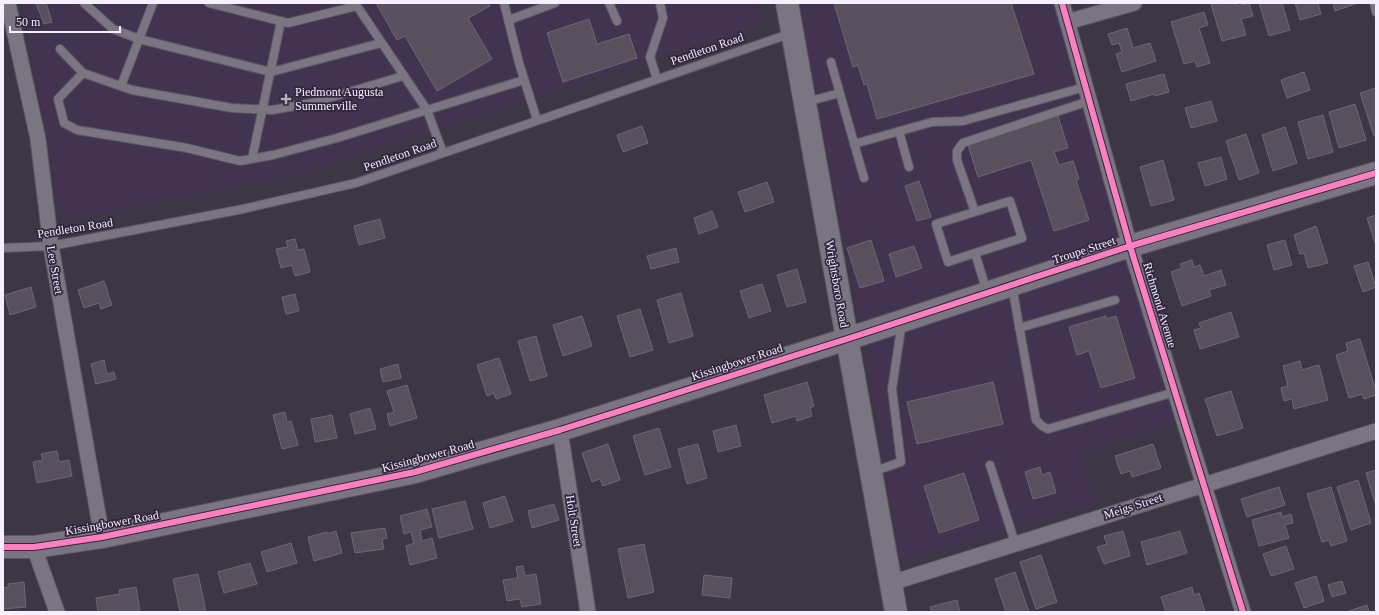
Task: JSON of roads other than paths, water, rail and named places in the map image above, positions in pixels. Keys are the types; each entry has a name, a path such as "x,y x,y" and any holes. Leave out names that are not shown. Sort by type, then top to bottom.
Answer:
{"street":[{"name":"Lee Street","path":"8,3 38,139 51,246 102,537"},
{"name":"Wrightsboro Road","path":"787,3 896,612"},
{"name":"Richmond Avenue","path":"1062,3 1130,246 1243,612"},
{"path":"1067,22 1134,3"},
{"name":"Troupe Street","path":"847,339 1130,246 1376,173"},
{"name":"Kissingbower Road","path":"3,547 34,547 102,537 415,472 560,430 847,339"},
{"name":"Holt Street","path":"560,430 588,612"},
{"name":"Meigs Street","path":"891,583 1376,431"},
{"path":"34,547 57,612"}],"lane":[{"path":"84,3 113,28 139,39 271,72 381,43"},
{"path":"121,86 153,3"},
{"path":"209,3 288,23 357,6 427,110 443,153"},
{"path":"504,3 524,80 537,120"},
{"path":"509,20 555,3"},
{"path":"609,3 616,21"},
{"path":"657,79 650,57 663,18 660,3"},
{"path":"1374,3 1376,12"},
{"path":"252,159 281,21"},
{"name":"Pendleton Road","path":"3,248 51,246 243,209 356,183 792,32"},
{"path":"60,49 83,73 132,90 232,108 272,110 312,103 404,76"},
{"path":"831,62 864,178"},
{"path":"83,73 58,99 64,124 77,130 187,148 240,161 337,138 524,80"},
{"path":"854,144 932,122 963,121 1085,87"},
{"path":"805,103 840,93"},
{"path":"975,212 957,160 957,151 963,143 1089,101"},
{"path":"899,131 909,167"},
{"path":"1010,201 1022,238 975,253 948,262 936,224 1010,201"},
{"path":"975,253 988,293"},
{"path":"1012,285 1036,420 1042,426 1048,429 1175,392"},
{"path":"1019,328 1115,300"},
{"path":"871,472 901,462 892,389 902,322"},
{"path":"990,465 1015,543"}],"place":[{"name":"Piedmont Augusta Summerville","path":"286,99"}]}
